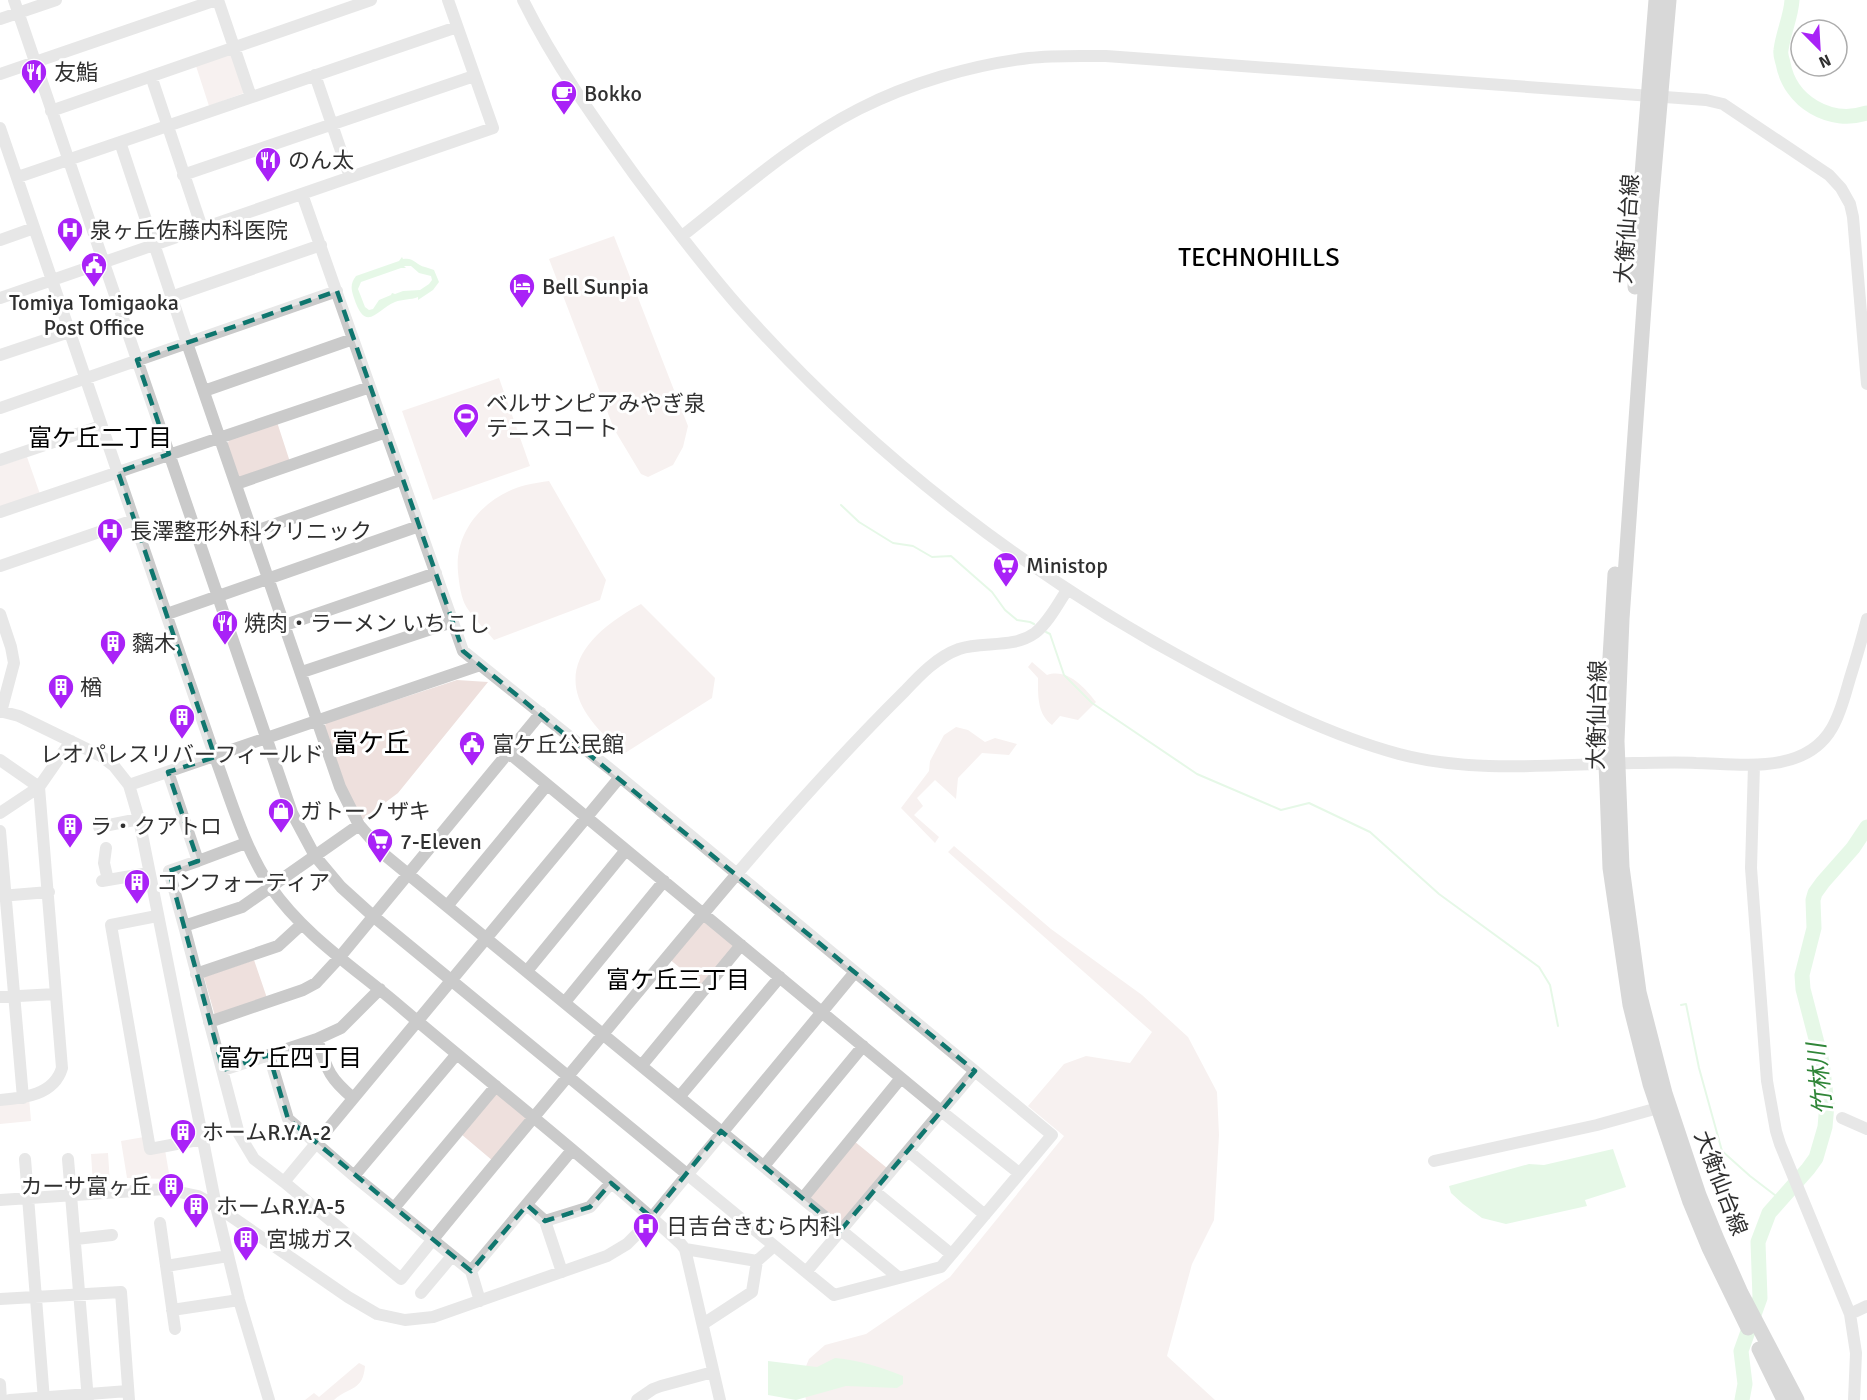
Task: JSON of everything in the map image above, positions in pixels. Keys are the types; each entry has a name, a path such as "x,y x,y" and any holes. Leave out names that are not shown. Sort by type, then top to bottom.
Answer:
{"main road":[{"name":"大衡仙台線","path":"1655,97 1656,0"},
{"name":"大衡仙台線","path":"1668,0 1639,212 1628,416 1611,617 1610,868 1630,1005 1658,1108 1694,1211 1737,1308 1797,1400"},
{"name":"大衡仙台線","path":"1612,763 1622,867 1639,992 1649,1034 1665,1093 1699,1195 1784,1400"}],"street":[{"path":"14,0 292,813 315,856 341,887 373,916 834,1295 941,1267 1052,1135 620,777 463,651 302,194"},
{"path":"0,20 56,0"},
{"path":"0,74 217,0 251,97"},
{"path":"51,111 371,0"},
{"path":"0,298 493,129 448,0"},
{"path":"523,0 538,31 589,111 682,236 738,305 789,360 866,435 930,490 1068,590 1159,646 1243,691 1327,729 1369,745 1411,757 1451,764 1494,766 1692,762 1755,765 1781,762 1803,755 1815,748 1832,729 1840,710 1867,620"},
{"path":"18,177 457,27"},
{"path":"682,236 799,145 860,108 944,75 1029,58 1106,56 1706,100 1723,104 1829,175 1841,188 1850,204 1856,233 1867,384"},
{"path":"315,75 350,177"},
{"path":"151,76 202,228"},
{"path":"183,176 474,76"},
{"path":"0,129 246,843 270,886 302,924 339,958 380,989 456,1055 611,1182 685,1249 720,1400"},
{"path":"120,142 340,787 359,825 386,856 898,1278"},
{"path":"0,240 34,228"},
{"path":"171,297 321,245"},
{"path":"0,408 337,291"},
{"path":"0,355 69,332"},
{"path":"204,391 353,339"},
{"path":"0,512 370,387"},
{"path":"0,460 101,426"},
{"path":"236,484 386,432"},
{"path":"253,531 403,479"},
{"path":"0,566 134,520"},
{"path":"167,614 419,526"},
{"path":"285,625 436,573"},
{"path":"246,843 169,871 239,1134 254,1159 401,1279 702,913 809,790 906,689 935,662 960,649 1023,639 1034,633 1042,626 1068,590"},
{"path":"0,615 11,646 14,663 1,711 19,716 101,756 114,766 129,785 139,819 216,1206 239,1300 269,1400"},
{"path":"302,672 452,622"},
{"path":"129,785 480,665"},
{"path":"209,1022 316,984 541,713"},
{"path":"0,813 39,787 71,741"},
{"path":"508,753 1019,1173"},
{"path":"0,760 39,787 62,1068 59,1078 44,1090 23,1098 0,1100"},
{"path":"1755,765 1751,868 1767,1081 1776,1131 1798,1192 1850,1314 1856,1353 1854,1400"},
{"path":"168,772 198,861"},
{"path":"284,1182 620,777"},
{"path":"448,905 547,785"},
{"path":"99,827 139,819"},
{"path":"184,926 242,907 359,825"},
{"path":"0,831 6,996 23,1098"},
{"path":"106,848 105,881 148,873"},
{"path":"526,970 626,850"},
{"path":"565,1002 664,881"},
{"path":"2,896 49,892"},
{"path":"157,916 111,925 150,1149 203,1139"},
{"path":"196,974 278,946 302,924"},
{"path":"642,1065 741,945"},
{"path":"0,1200 165,1189 198,1196 367,1308 386,1317 422,1320 607,1256 621,1249 651,1217 855,972"},
{"path":"680,1096 780,977"},
{"path":"223,1070 317,1039 340,1028 380,989"},
{"path":"6,996 56,994"},
{"path":"317,1039 327,1070 337,1084 353,1098"},
{"path":"764,1166 863,1046"},
{"path":"269,1055 288,1119 471,1271 480,1301"},
{"path":"354,1176 456,1055"},
{"path":"806,1272 975,1071"},
{"path":"802,1198 901,1078"},
{"path":"394,1208 496,1086"},
{"path":"1434,1161 1597,1125 1658,1108"},
{"path":"1842,1118 1867,1129"},
{"path":"471,1271 572,1150"},
{"path":"908,1151 985,1215"},
{"path":"25,1159 44,1399"},
{"path":"68,1159 88,1397"},
{"path":"545,1221 590,1207 611,1182"},
{"path":"874,1191 951,1254"},
{"path":"527,1205 545,1221 562,1272"},
{"path":"160,1223 175,1329"},
{"path":"76,1239 112,1235"},
{"path":"703,1324 752,1292 757,1261 774,1246"},
{"path":"685,1249 757,1261"},
{"path":"166,1266 228,1256"},
{"path":"421,1293 452,1256"},
{"path":"0,1299 121,1292 128,1396 10,1400"},
{"path":"172,1310 239,1300"},
{"path":"1850,1314 1867,1306"},
{"path":"637,1400 661,1386 713,1372"},
{"path":"0,1384 1,1400"},
{"path":"661,1386 664,1400"}],"highlighted area":[{"path":"337,291 463,651 975,1071 841,1230 721,1131 651,1217 611,1183 590,1207 545,1221 527,1205 471,1271 288,1119 269,1055 223,1070 169,871 198,861 168,772 215,757 118,472 169,454 137,360"}],"shaded area":[{"path":"231,53 244,93 209,106 196,66"},
{"path":"614,236 688,426 683,447 673,465 648,477 641,474 614,429 549,259"},
{"path":"402,257 410,259 434,270 439,282 433,290 418,300 418,297 398,301 373,316 363,315 352,292 352,284 356,276 399,261","holes":["404,266 411,266 419,273 431,276 432,280 429,284 420,290 392,293 379,300 373,309 369,310 365,307 358,289 361,282 406,268"]},
{"name":"ベルサンピアみやぎ泉 テニスコート","path":"499,378 530,466 433,500 402,411"},
{"path":"277,422 290,462 240,479 227,445 230,438"},
{"path":"27,457 40,494 0,508 0,466"},
{"path":"549,481 606,580 600,600 494,640 470,612 463,600 458,572 461,542 476,516 498,497 526,485"},
{"path":"641,604 715,678 712,698 625,753 601,732 585,712 577,692 576,673 582,655 595,637 615,620"},
{"path":"1032,662 1047,675 1062,674 1069,677 1087,691 1096,702 1078,720 1060,716 1052,725 1041,710 1038,678 1028,667"},
{"path":"457,680 488,682 398,793 362,820 344,786 324,729 326,723"},
{"path":"956,727 968,730 985,742 995,738 1017,744 1009,755 982,753 958,778 956,799 935,780 917,798 923,806 914,815 939,837 935,843 901,808 929,771 930,761 944,735"},
{"path":"954,846 1051,929 1142,995 1188,1037 1217,1092 1219,1135 1214,1220 1192,1264 1167,1356 1215,1400 806,1400 803,1384 804,1371 809,1359 825,1345 866,1334 950,1277 1064,1136 1028,1106 1064,1064 1086,1056 1130,1063 1152,1032 948,852"},
{"path":"703,921 733,943 733,949 702,986 668,958"},
{"path":"254,960 267,998 215,1016 204,977"},
{"path":"500,1093 526,1116 526,1123 493,1161 461,1134 493,1094"},
{"path":"29,1097 31,1121 0,1124 0,1099"},
{"path":"144,1137 165,1150 170,1179 127,1178 121,1141"},
{"path":"854,1141 887,1168 842,1222 836,1222 809,1199"},
{"path":"1613,1149 1626,1187 1585,1200 1587,1206 1506,1224 1482,1218 1451,1193 1449,1186 1529,1164 1544,1165"},
{"path":"108,1153 110,1183 93,1184 91,1154"},
{"path":"835,1358 861,1362 903,1376 903,1384 897,1388 846,1386 796,1400 768,1395 768,1361 817,1367"},
{"path":"359,1363 365,1366 364,1374 355,1387 334,1400 305,1400 314,1393 319,1397"}],"waterway":[{"name":"竹林川","path":"1792,0 1781,53 1787,77 1794,89 1803,99 1826,113 1839,116 1867,113"},
{"path":"841,505 859,522 893,543 913,546 932,557 951,556 992,592 1005,610 1017,620 1034,624"},
{"path":"1046,632 1050,634 1064,675 1092,703 1197,774 1281,810 1309,803 1370,832 1439,894 1539,967 1550,985 1558,1026"},
{"name":"竹林川","path":"1742,1400 1745,1384 1741,1351 1760,1298 1758,1242 1769,1213 1816,1158 1825,1127 1827,1104 1822,1062 1803,989 1802,975 1814,928 1813,900 1823,882 1853,848 1867,827"},
{"path":"1681,1005 1686,1004 1699,1068 1722,1151 1780,1199"}],"place":[{"name":"友鮨","path":"34,95"},
{"name":"Bokko","path":"564,116"},
{"name":"のん太","path":"268,183"},
{"name":"泉ヶ丘佐藤内科医院","path":"70,253"},
{"name":"Tomiya Tomigaoka Post Office","path":"94,288"},
{"name":"Bell Sunpia","path":"522,309"},
{"name":"ベルサンピアみやぎ泉 テニスコート","path":"466,439"},
{"name":"長澤整形外科クリニック","path":"110,554"},
{"name":"Ministop","path":"1006,588"},
{"name":"焼肉・ラーメン いちこし","path":"225,646"},
{"name":"黐木","path":"113,666"},
{"name":"楢","path":"61,710"},
{"name":"レオパレスリバーフィールド","path":"182,740"},
{"name":"富ケ丘公民館","path":"472,767"},
{"name":"ガトーノザキ","path":"281,834"},
{"name":"ラ・クアトロ","path":"70,849"},
{"name":"7-Eleven","path":"380,864"},
{"name":"コンフォーティア","path":"137,905"},
{"name":"ホームR.Y.A-2","path":"183,1155"},
{"name":"カーサ富ヶ丘","path":"171,1209"},
{"name":"ホームR.Y.A-5","path":"196,1229"},
{"name":"日吉台きむら内科","path":"646,1249"},
{"name":"宮城ガス","path":"246,1262"}],"district":[{"name":"TECHNOHILLS","path":"1259,258"},
{"name":"富ケ丘二丁目","path":"100,438"},
{"name":"富ケ丘","path":"371,744"},
{"name":"富ケ丘三丁目","path":"678,980"},
{"name":"富ケ丘四丁目","path":"290,1058"}]}
